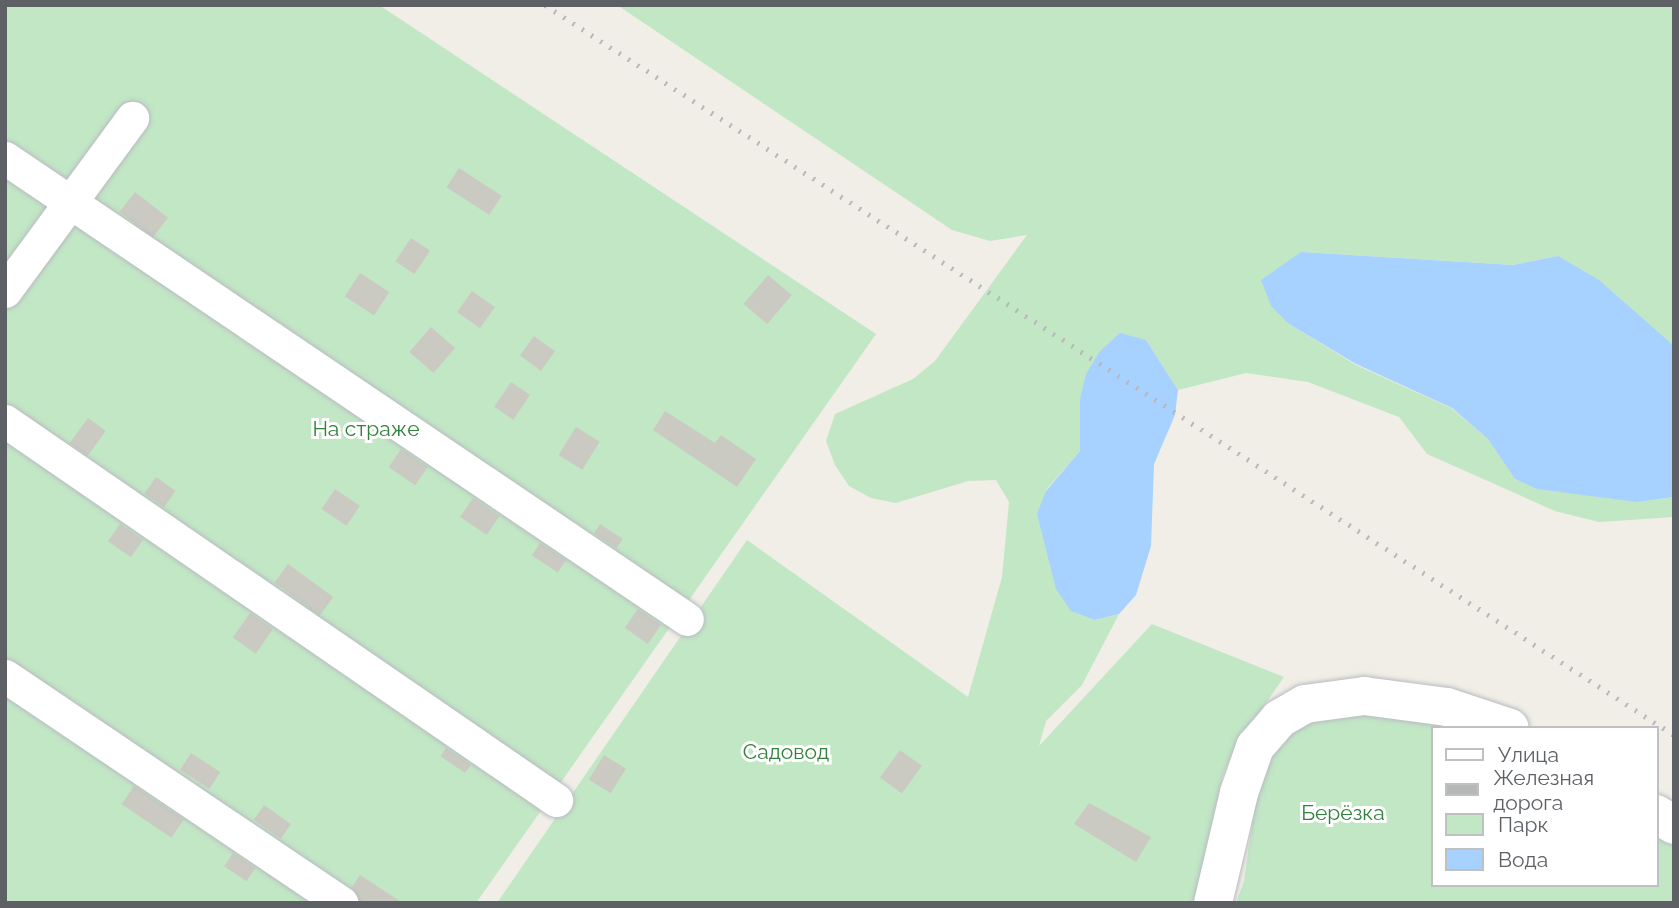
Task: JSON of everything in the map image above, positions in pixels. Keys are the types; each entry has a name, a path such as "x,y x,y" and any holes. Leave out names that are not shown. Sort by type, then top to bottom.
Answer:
{"street":[{"path":"5,291 67,200 132,118"},
{"path":"5,158 687,619"},
{"path":"5,421 556,800"},
{"path":"5,676 342,903"},
{"path":"1213,903 1255,747 1279,719 1305,704 1363,696 1447,707 1504,726"},
{"path":"1658,815 1674,825"}],"green space":[{"name":"На страже","path":"5,5 379,5 876,334 476,903 5,903"},
{"name":"Садовод","path":"617,5 1674,5 1674,346 1558,256 1513,265 1301,252 1289,324 1356,365 1451,408 1488,439 1516,480 1637,502 1674,497 1674,517 1599,522 1555,511 1427,454 1399,417 1308,382 1246,373 1178,390 1146,340 1080,399 1080,451 1046,490 1095,620 1119,614 1082,685 1046,721 1039,746 1152,624 1284,677 1235,747 1222,778 1201,903 497,903 747,540 968,697 1002,577 1009,502 996,480 968,481 896,503 871,498 849,486 835,465 826,441 835,414 913,379 935,361 1027,235 990,241 952,230"},
{"name":"Берёзка","path":"1339,700 1444,726 1430,726 1430,887 1658,887 1658,835 1674,846 1674,903 1236,903 1244,881 1262,753"}],"water":[{"path":"1301,252 1513,265 1558,256 1599,280 1674,346 1674,497 1637,502 1537,489 1515,479 1488,439 1452,408 1356,364 1289,324 1271,306 1261,280"},
{"path":"1120,333 1146,340 1178,390 1175,415 1154,464 1151,546 1136,595 1119,614 1095,620 1071,611 1056,589 1037,514 1046,491 1080,451 1080,399 1086,374 1100,351"}],"building":[{"path":"459,168 502,196 489,215 446,187"},
{"path":"135,192 168,218 153,238 120,212"},
{"path":"411,238 430,251 414,274 395,261"},
{"path":"360,273 389,292 374,316 345,296"},
{"path":"768,275 792,295 767,324 744,304"},
{"path":"472,291 495,307 480,328 457,312"},
{"path":"431,327 455,348 434,373 409,352"},
{"path":"534,336 555,351 541,371 520,355"},
{"path":"511,382 530,395 513,420 494,407"},
{"path":"665,411 715,443 721,435 756,459 737,487 653,430"},
{"path":"88,418 106,431 88,456 70,443"},
{"path":"576,427 600,442 582,470 559,455"},
{"path":"401,449 428,467 415,485 389,467"},
{"path":"156,477 176,491 164,507 145,493"},
{"path":"335,489 360,506 346,526 322,509"},
{"path":"473,498 500,516 487,535 460,517"},
{"path":"120,524 143,540 131,557 108,541"},
{"path":"600,524 623,539 617,548 594,533"},
{"path":"540,543 566,560 558,572 532,556"},
{"path":"288,564 333,597 320,616 274,583"},
{"path":"638,609 661,625 648,644 625,628"},
{"path":"250,613 273,629 256,654 233,638"},
{"path":"446,748 471,765 465,773 440,756"},
{"path":"900,750 922,766 902,793 880,778"},
{"path":"191,753 220,772 209,789 180,770"},
{"path":"604,755 626,769 611,793 589,780"},
{"path":"134,786 184,820 171,838 122,804"},
{"path":"1089,803 1151,837 1136,862 1074,824"},
{"path":"264,805 291,824 281,839 254,820"},
{"path":"233,853 255,868 246,881 224,866"},
{"path":"360,875 403,903 361,903 352,887"}],"railway":[{"path":"545,5 1674,735"}]}
